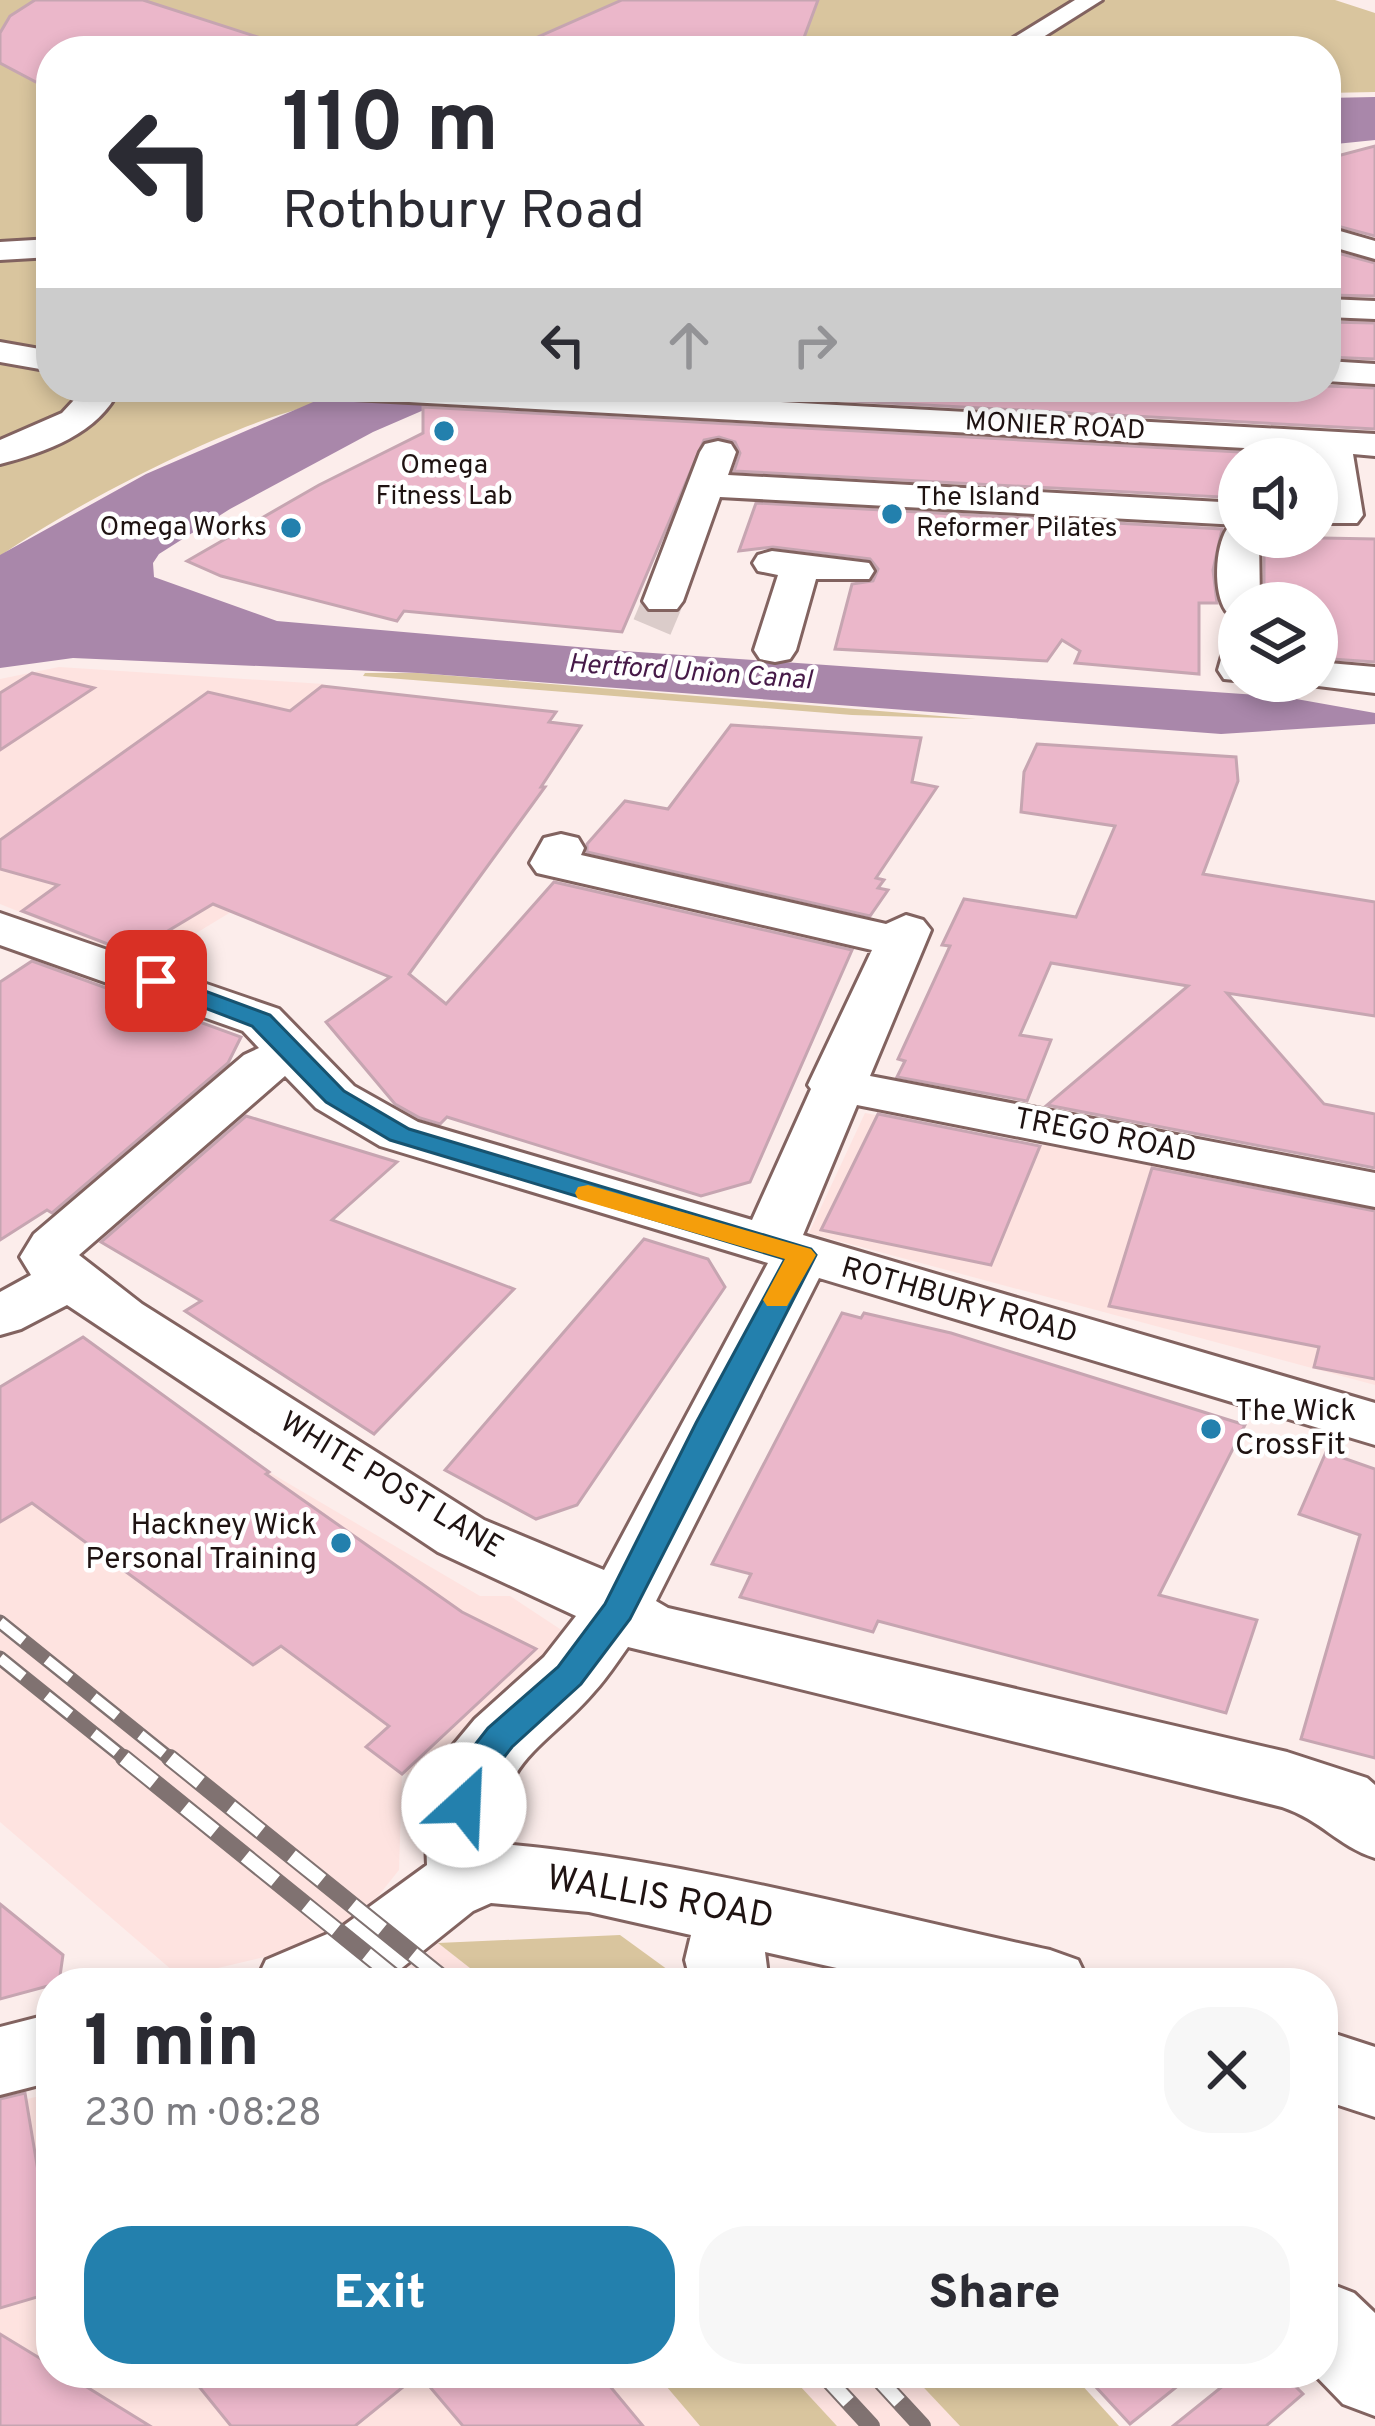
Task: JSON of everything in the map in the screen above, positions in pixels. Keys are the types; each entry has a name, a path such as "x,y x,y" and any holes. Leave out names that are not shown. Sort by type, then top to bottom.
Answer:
{"street":[{"path":"1030,36 1091,0"},
{"path":"1341,240 1375,250"},
{"path":"0,251 36,249"},
{"path":"1341,309 1375,310"},
{"path":"0,352 36,358"},
{"path":"1341,372 1375,374"},
{"path":"0,453 80,416 98,402"},
{"path":"663,601 738,402"},
{"name":"MONIER ROAD","path":"794,402 1375,445"},
{"path":"1338,475 1345,519"},
{"path":"706,485 1218,513"},
{"path":"775,650 786,565 855,571"},
{"path":"1338,677 1375,680"},
{"path":"465,1879 462,1816 476,1769 500,1738 569,1676 618,1610 711,1423 786,1251 835,1085 903,936 554,863 561,848"},
{"path":"0,928 238,1009 261,1020 292,1053 263,1066 55,1247 50,1257 70,1279 0,1316"},
{"name":"ROTHBURY ROAD","path":"292,1053 348,1107 399,1134 1375,1424"},
{"name":"TREGO ROAD","path":"835,1085 1375,1190"},
{"name":"WHITE POST LANE","path":"70,1279 121,1317 461,1536 586,1590 648,1628 1287,1780 1341,1798 1375,1829"},
{"name":"WALLIS ROAD","path":"329,1968 367,1952 426,1903 465,1879 487,1873 520,1874 733,1947 918,1968"},
{"path":"0,2061 36,2052"},
{"path":"1338,2070 1375,2082"}],"shaded area":[{"path":"0,0 1335,0 1375,13 1375,92 1341,93 1341,36 36,36 36,402 317,402 232,432 128,480 0,556"},
{"path":"59,667 324,684 228,757 336,848 147,963 0,904 0,679"},
{"path":"418,673 976,719 852,715 363,676"},
{"path":"865,1113 1352,1201 1350,1210 1375,1215 1375,1385 809,1233"},
{"path":"269,1472 480,1596 510,1596 563,1631 570,1640 569,1653 438,1778 402,1774 399,1870 379,1895 320,1944 218,1968 170,1968 0,1822 0,1479 126,1572"},
{"path":"620,1935 665,1968 470,1968 438,1943"},
{"path":"438,1943 470,1968 411,1968"},
{"path":"36,2097 36,2388 668,2388 700,2426 0,2426 0,2106"},
{"path":"668,2388 802,2388 837,2426 700,2426"},
{"path":"802,2388 924,2388 960,2426 837,2426"},
{"path":"924,2388 1085,2388 1119,2426 960,2426"}],"water":[{"path":"1375,97 1375,140 1341,143 1341,98"},
{"name":"Hertford Union Canal","path":"313,402 442,402 373,432 230,509 159,554 153,563 154,577 277,621 624,651 1218,692 1218,702 1313,702 1375,713 1375,724 1221,734 418,673 73,658 0,668 0,555 146,474"}],"building":[{"path":"35,0 143,0 254,36 36,36 36,82 0,63 0,33 10,16"},
{"path":"622,0 818,0 805,36 540,36"},
{"path":"1375,146 1375,236 1341,227 1341,155"},
{"path":"1341,254 1375,263 1375,296 1341,295"},
{"path":"1341,322 1375,323 1375,359 1341,358"},
{"path":"1341,387 1375,388 1375,429 868,402 1341,402"},
{"path":"423,407 1218,451 1218,497 734,471 740,453 735,442 719,437 704,440 622,632 404,611 397,621 221,576 187,561 319,485 423,433"},
{"path":"756,503 1218,529 1213,570 1217,603 1199,603 1199,674 1075,663 1080,651 1062,640 1047,661 835,649 852,584 873,581 878,569 870,559 773,547 739,551"},
{"path":"1338,538 1375,539 1375,662 1338,659 1338,582 1264,582 1264,558 1338,558"},
{"path":"32,673 94,688 0,750 0,693"},
{"path":"322,686 556,712 549,722 581,726 541,787 545,787 409,974 446,1004 554,882 852,950 750,1182 701,1196 447,1117 440,1124 420,1118 395,1104 326,1022 390,977 213,904 131,953 22,911 58,885 0,869 0,840 208,692 290,711"},
{"path":"731,725 921,738 912,782 937,787 876,878 884,880 878,888 888,890 870,916 587,852 587,844 625,801 668,809"},
{"path":"1037,744 1236,757 1238,781 1203,874 1375,902 1375,1016 1227,993 1324,1104 1375,1114 1375,1168 1047,1105 1188,986 1051,963 1020,1035 1051,1040 1027,1101 897,1077 905,1061 898,1059 950,946 942,945 964,899 1076,917 1115,826 1021,812 1024,772"},
{"path":"32,961 241,1037 228,1063 52,1213 47,1210 0,1240 0,982"},
{"path":"878,1114 1040,1146 991,1265 821,1230"},
{"path":"246,1116 397,1162 332,1220 514,1289 374,1434 185,1311 201,1301 101,1242"},
{"path":"1152,1168 1375,1211 1375,1379 1314,1367 1319,1347 1109,1306"},
{"path":"644,1239 708,1259 725,1287 577,1505 536,1519 445,1470"},
{"path":"842,1313 861,1318 864,1313 951,1333 1245,1425 1159,1595 1257,1620 1226,1713 878,1621 873,1632 740,1597 751,1574 712,1564"},
{"path":"83,1337 462,1612 536,1649 402,1774 366,1747 389,1726 281,1646 253,1665 32,1503 0,1522 0,1387"},
{"path":"1326,1452 1375,1469 1375,1758 1301,1739 1360,1535 1299,1514"},
{"path":"0,1904 63,1955 61,1968 36,1968 36,1989 0,1999"},
{"path":"25,2093 36,2159 36,2297 0,2308 0,2099"},
{"path":"0,2334 36,2356 36,2388 88,2388 150,2426 0,2426"},
{"path":"200,2388 402,2388 355,2426 231,2426"},
{"path":"431,2388 611,2388 643,2426 463,2426"},
{"path":"1097,2388 1175,2388 1130,2424"},
{"path":"1220,2388 1297,2388 1303,2394 1266,2426 1173,2426"}],"tunnel":[{"path":"652,627 663,601"}],"railway":[{"path":"0,1622 173,1761"},
{"path":"0,1658 128,1761"},
{"path":"124,1758 383,1968"},
{"path":"170,1758 430,1968"},
{"path":"836,2388 871,2426"},
{"path":"887,2388 922,2426"}],"slow traffic":[{"path":"588,1193 802,1255 777,1300"}],"place":[{"name":"Omega Fitness Lab","path":"444,431"},
{"name":"The Island Reformer Pilates","path":"892,514"},
{"name":"Omega Works","path":"291,528"},
{"name":"The Wick CrossFit","path":"1211,1429"},
{"name":"Hackney Wick Personal Training","path":"341,1543"}],"route":[{"path":"156,981 261,1020 335,1096 361,1116 399,1134 802,1255 618,1610 569,1676 500,1738 476,1769 464,1805"}]}
